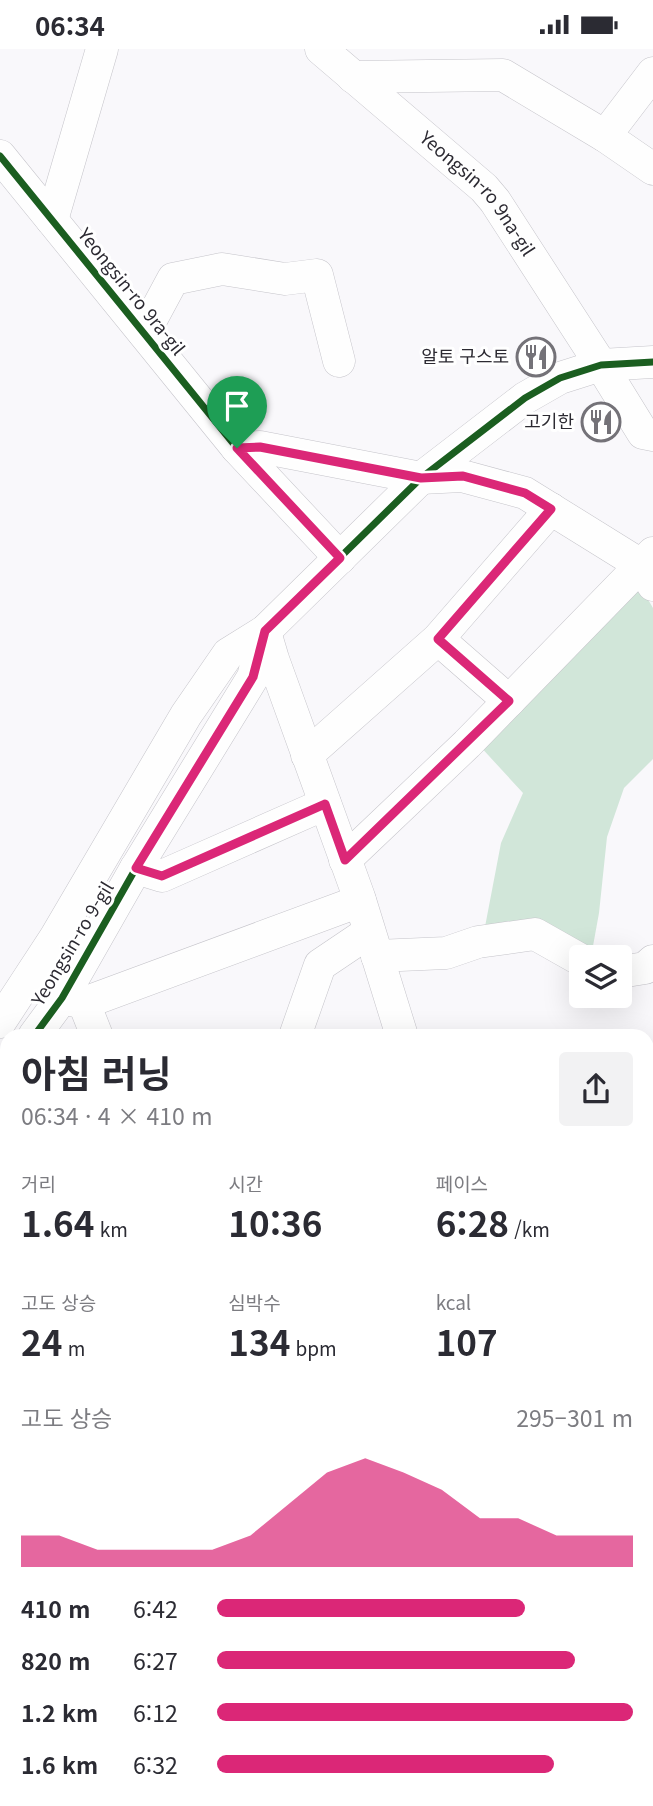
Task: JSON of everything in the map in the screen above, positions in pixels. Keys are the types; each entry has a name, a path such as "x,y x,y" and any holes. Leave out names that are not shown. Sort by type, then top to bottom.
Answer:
{"street":[{"path":"52,219 102,49"},
{"name":"Yeongsin-ro 9na-gil","path":"321,49 484,188 495,201 648,434 653,463"},
{"path":"480,75 504,49"},
{"path":"353,76 406,63 480,75 503,75 653,169"},
{"path":"605,137 653,73"},
{"name":"Yeongsin-ro 9ra-gil","path":"0,156 237,448 340,558"},
{"name":"Yeongsin-ro 9ra-gil","path":"144,333 173,279 222,269 285,279 317,275 339,361"},
{"path":"0,1022 55,939 186,715 228,654 265,631 421,478 525,398 560,378 601,365 653,362"},
{"path":"237,448 260,447 421,478 463,476 525,493 649,568 345,860"},
{"path":"307,755 438,639 551,509"},
{"path":"265,631 360,901 400,1029"},
{"name":"Yeongsin-ro 9-gil","path":"42,1029 73,1000 136,868 253,677 265,631"},
{"path":"438,639 509,701"},
{"path":"136,868 162,876 325,804"},
{"path":"92,1029 73,1000 360,901"},
{"path":"297,1029 320,965 373,944 446,953 478,942 535,934 569,953"}],"green space":[{"path":"639,584 653,608 653,759 624,788 607,837 593,945 569,945 569,952 484,932 501,843 523,793 478,744"}],"cycle path":[{"path":"0,156 237,448 340,558"},
{"path":"39,1029 62,998 136,868 253,677 265,631 421,478 525,398 560,378 601,365 653,362"}],"place":[{"name":"알토 구스토","path":"536,357"},
{"name":"고기한","path":"601,422"}],"route":[{"path":"260,447 421,478 463,476 525,493 551,509 438,639 509,701 345,860 325,804 162,876 136,868 253,677 265,631 340,558 237,448 260,447"}]}
